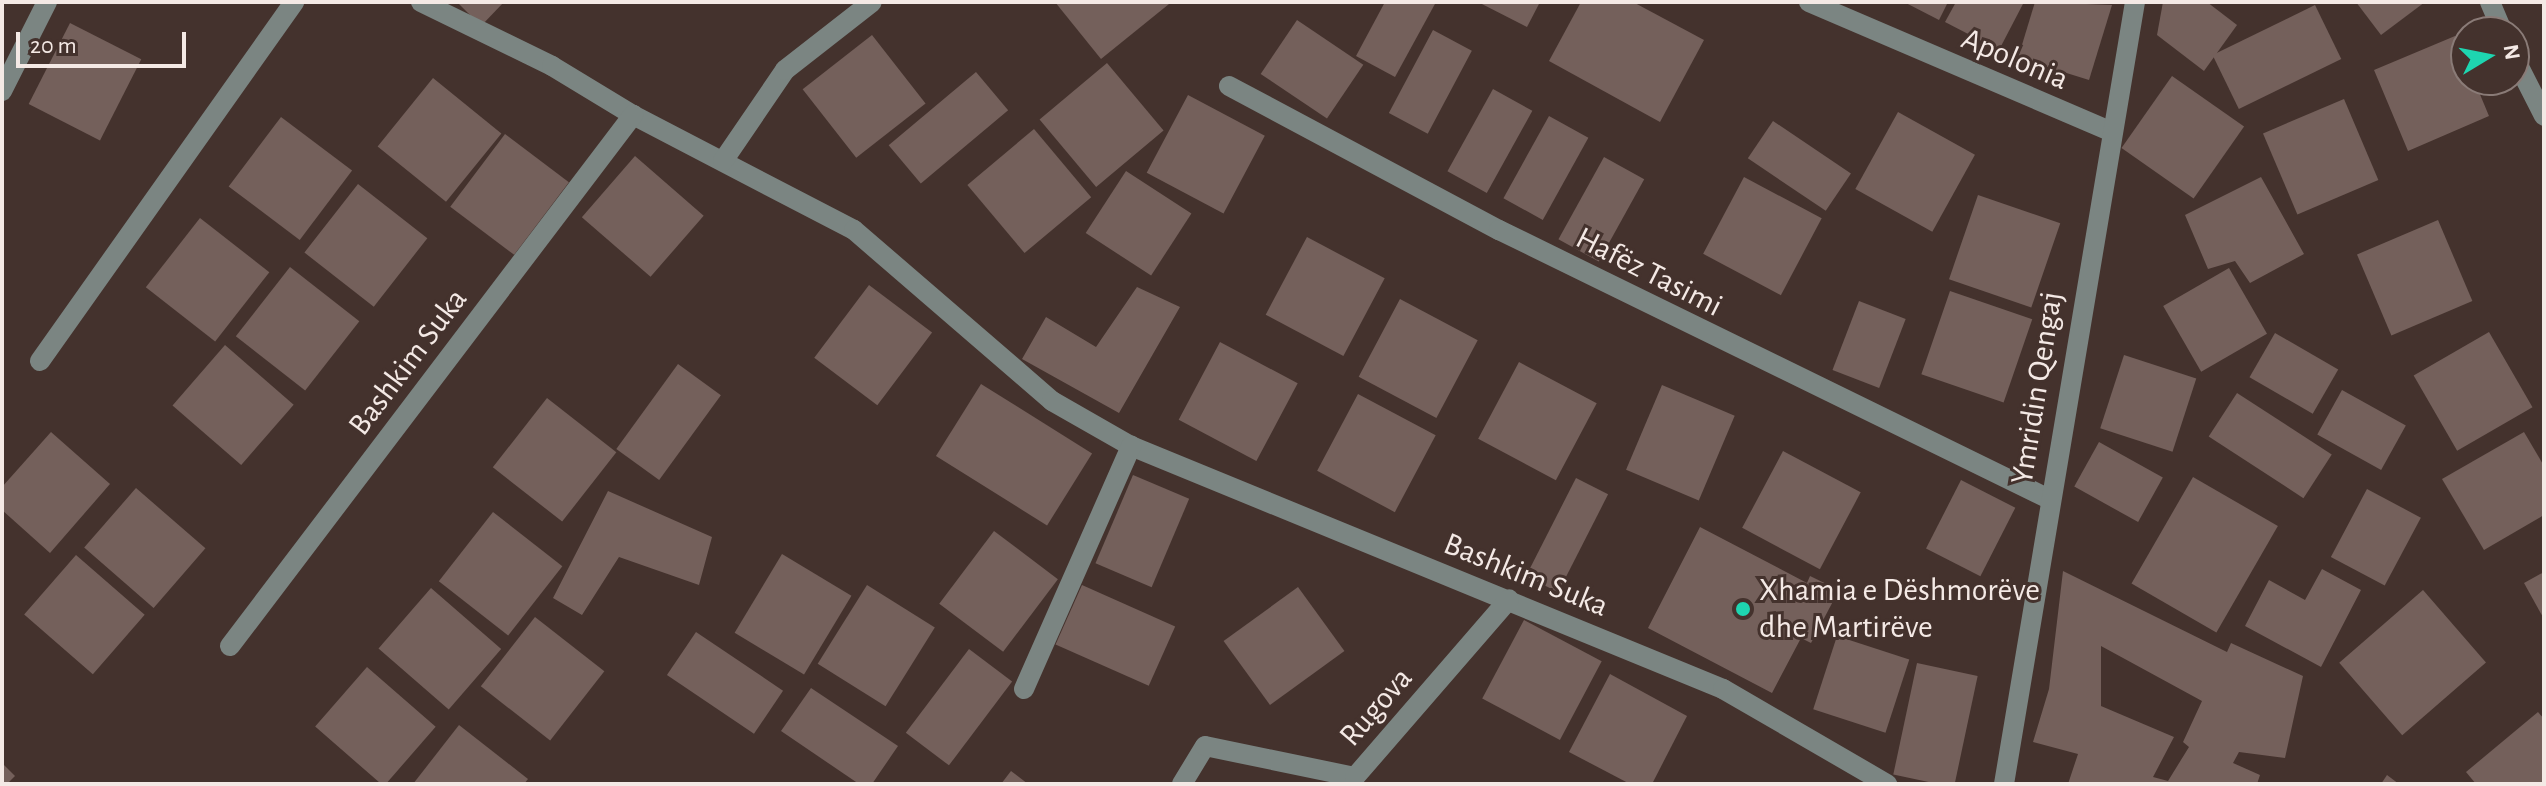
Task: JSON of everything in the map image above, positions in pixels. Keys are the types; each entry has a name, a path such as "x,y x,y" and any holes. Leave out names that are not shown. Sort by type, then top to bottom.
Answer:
{"street":[{"path":"2,91 47,2"},
{"path":"40,361 294,2"},
{"name":"Bashkim Suka","path":"421,2 552,66 633,115 854,230 1052,401 1131,446 1317,526 1509,599 1723,689 1887,784"},
{"path":"723,161 785,70 872,2"},
{"name":"Apolonia","path":"1809,2 2110,131"},
{"name":"Ymridin Qengaj","path":"2004,784 2110,131 2135,2"},
{"name":"Hafëz Tasimi","path":"1229,86 1527,245 2049,499"},
{"path":"2530,88 2544,116"},
{"name":"Bashkim Suka","path":"230,646 633,115"},
{"path":"1024,689 1131,446"},
{"name":"Rugova","path":"1182,784 1205,746 1355,777 1509,599"}],"building":[{"path":"457,2 504,2 481,26"},
{"path":"1055,2 1167,2 1169,4 1101,59"},
{"path":"1385,2 1436,2 1395,77 1356,56"},
{"path":"1478,2 1540,2 1527,27"},
{"path":"1581,2 1633,2 1704,40 1660,122 1549,61"},
{"path":"1904,2 1948,2 1939,20"},
{"path":"1956,2 2024,2 1999,50 1945,22"},
{"path":"2035,2 2112,5 2089,80 2018,58"},
{"path":"2163,2 2207,2 2237,25 2204,71 2157,35"},
{"path":"2356,2 2425,2 2381,35"},
{"path":"2315,5 2341,59 2239,109 2213,55"},
{"path":"1297,20 1363,65 1327,119 1261,74"},
{"path":"70,23 141,59 100,140 29,104"},
{"path":"1433,30 1472,51 1428,134 1389,113"},
{"path":"872,35 926,104 856,158 803,89"},
{"path":"2450,38 2450,96 2481,96 2489,116 2408,151 2374,70"},
{"path":"1107,63 1164,130 1096,187 1040,120"},
{"path":"976,72 1008,110 921,184 889,145"},
{"path":"2172,76 2244,126 2194,199 2122,148"},
{"path":"433,78 501,133 446,202 378,146"},
{"path":"1493,89 1532,111 1487,193 1447,171"},
{"path":"1188,95 1265,136 1224,214 1147,173"},
{"path":"2344,99 2378,180 2297,214 2263,133"},
{"path":"1898,112 1975,155 1932,232 1855,189"},
{"path":"1549,116 1588,138 1543,220 1503,198"},
{"path":"281,117 352,171 300,240 229,186"},
{"path":"1773,121 1851,174 1826,211 1748,158"},
{"path":"1034,129 1091,197 1025,253 967,185"},
{"path":"505,134 569,182 514,255 450,207"},
{"path":"635,156 704,216 651,277 582,217"},
{"path":"1604,157 1644,179 1599,262 1558,239"},
{"path":"1126,171 1191,213 1151,276 1086,233"},
{"path":"1744,177 1822,218 1781,295 1703,254"},
{"path":"2261,177 2304,254 2250,283 2235,261 2208,269 2185,215"},
{"path":"358,184 427,238 374,307 304,253"},
{"path":"1978,195 2060,223 2031,307 1949,279"},
{"path":"200,218 269,272 215,342 146,287"},
{"path":"2438,220 2472,301 2391,335 2357,254"},
{"path":"1307,237 1385,278 1343,356 1266,315"},
{"path":"290,267 359,321 305,391 236,336"},
{"path":"2229,268 2267,334 2201,372 2163,306"},
{"path":"869,285 932,333 877,405 814,358"},
{"path":"1137,287 1180,307 1119,413 1022,359 1046,317 1096,347"},
{"path":"1950,291 2032,319 2004,403 1921,374"},
{"path":"1400,299 1478,340 1436,418 1359,377"},
{"path":"1859,301 1906,319 1879,388 1832,370"},
{"path":"2489,332 2532,407 2457,451 2414,376"},
{"path":"2275,333 2338,370 2313,414 2250,377"},
{"path":"1220,342 1298,383 1256,461 1179,420"},
{"path":"225,345 294,405 241,465 173,405"},
{"path":"2124,355 2196,378 2172,452 2100,428"},
{"path":"1519,362 1597,403 1556,480 1478,439"},
{"path":"678,364 721,395 659,480 616,449"},
{"path":"981,384 1092,453 1047,526 936,456"},
{"path":"1662,385 1735,416 1699,501 1626,470"},
{"path":"2342,390 2406,425 2381,470 2317,435"},
{"path":"2237,393 2332,455 2303,498 2209,437"},
{"path":"1358,394 1436,435 1395,512 1317,471"},
{"path":"547,398 616,452 562,522 493,467"},
{"path":"51,432 110,484 50,553 2,510 2,487"},
{"path":"2524,432 2544,466 2544,515 2484,550 2442,479"},
{"path":"2099,442 2163,477 2138,522 2074,487"},
{"path":"1783,451 1861,492 1820,569 1742,528"},
{"path":"1133,475 1189,499 1152,587 1095,563"},
{"path":"2193,477 2278,526 2216,633 2132,584"},
{"path":"1576,478 1608,494 1558,592 1526,576"},
{"path":"1961,480 2015,508 1980,576 1926,549"},
{"path":"136,488 205,548 154,608 84,548"},
{"path":"2367,489 2421,518 2385,586 2331,557"},
{"path":"608,491 712,537 699,585 619,557 582,615 553,598"},
{"path":"493,512 562,566 508,636 439,581"},
{"name":"Xhamia e Dëshmorëve dhe Martirëve","path":"1700,527 1807,583 1810,576 1839,590 1811,643 1801,638 1772,693 1648,628"},
{"path":"994,531 1058,579 1003,652 939,604"},
{"path":"782,554 851,596 804,675 735,633"},
{"path":"76,555 145,615 93,674 24,615"},
{"path":"2322,569 2361,590 2321,667 2245,626 2269,580 2305,600"},
{"path":"2063,571 2227,652 2231,643 2303,676 2285,758 2239,752 2233,763 2260,775 2257,784 2068,784 2078,754 2033,742 2049,689","holes":["2101,646 2202,701 2183,742 2189,747 2168,781 2153,777 2174,737 2101,706"]},
{"path":"2544,572 2544,619 2524,583"},
{"path":"867,585 935,627 886,706 818,664"},
{"path":"1082,585 1175,626 1149,686 1056,644"},
{"path":"1298,587 1344,651 1270,705 1224,641"},
{"path":"431,588 501,649 449,709 379,648"},
{"path":"2423,590 2486,662 2402,735 2339,663"},
{"path":"535,617 604,671 550,741 481,686"},
{"path":"1524,620 1602,661 1560,740 1482,699"},
{"path":"696,632 783,691 754,734 667,675"},
{"path":"1837,636 1909,659 1885,733 1813,709"},
{"path":"969,649 1012,681 949,765 906,733"},
{"path":"1917,663 1978,676 1955,784 1938,784 1893,775"},
{"path":"367,667 436,727 386,784 381,784 315,727"},
{"path":"1610,674 1687,716 1652,784 1630,784 1569,752"},
{"path":"811,688 898,746 872,784 859,784 781,731"},
{"path":"2538,712 2544,719 2544,784 2476,784 2466,772"},
{"path":"459,725 528,779 524,784 413,784"},
{"path":"2,763 15,776 7,784 2,784"},
{"path":"1011,771 1028,784 1001,784"},
{"path":"2387,775 2399,784 2381,784"}],"place":[{"name":"Xhamia e Dëshmorëve dhe Martirëve","path":"1743,609"}]}
